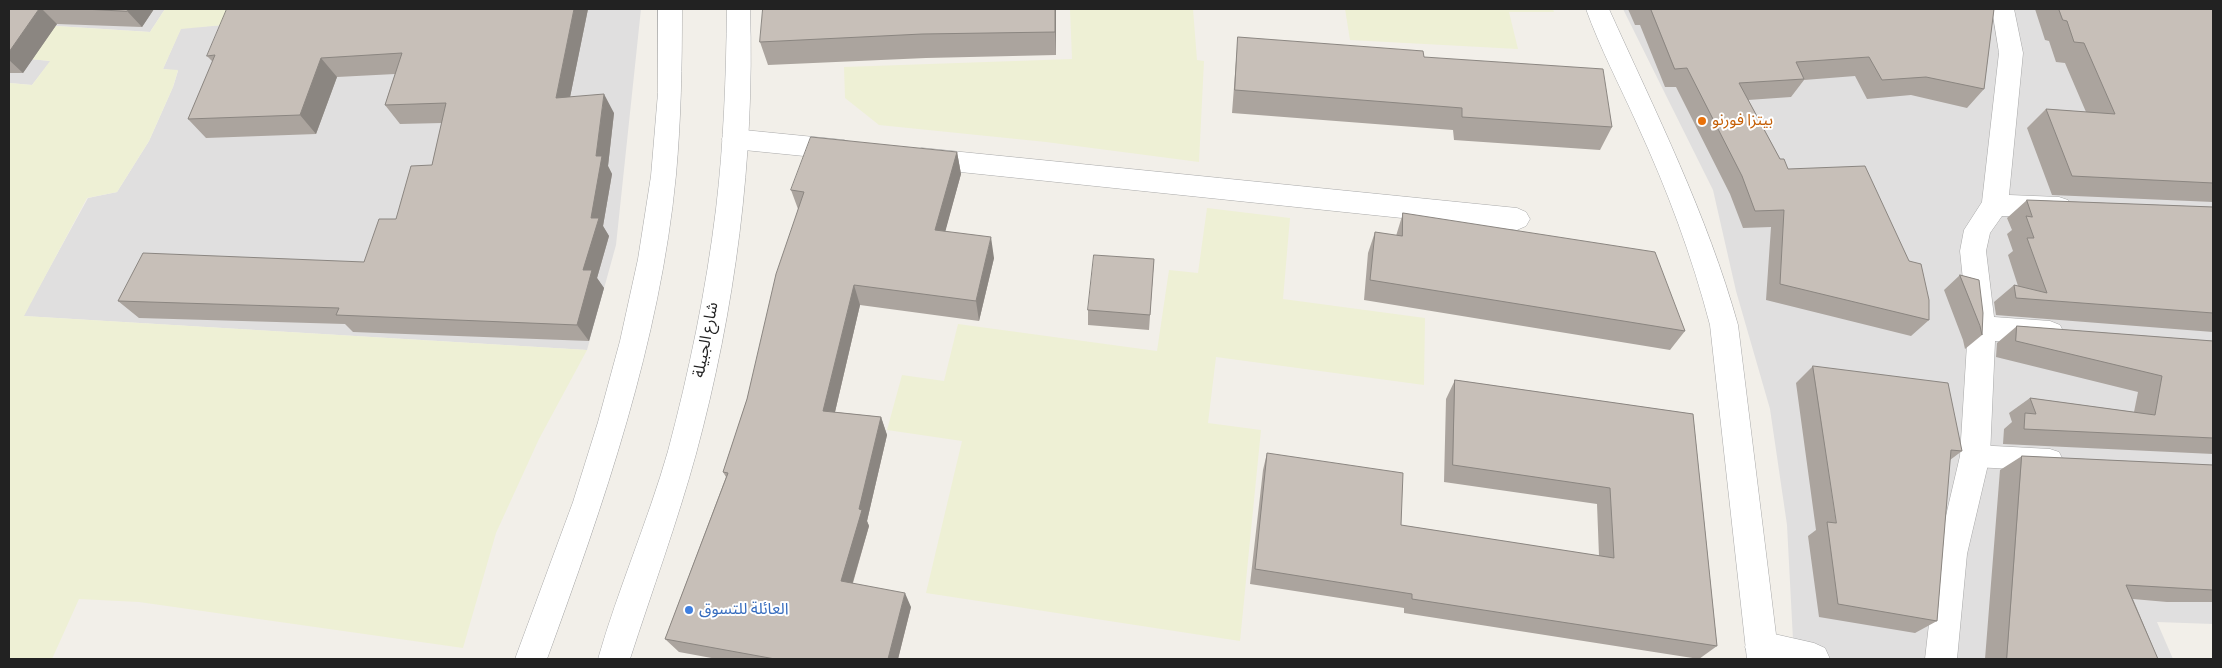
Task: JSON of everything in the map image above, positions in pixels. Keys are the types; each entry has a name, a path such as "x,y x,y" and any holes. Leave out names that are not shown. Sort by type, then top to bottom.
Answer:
{"street":[{"path":"531,659 578,533 610,434 652,260 663,183 670,113 670,9"},
{"name":"شارع الجبيلة","path":"614,659 653,548 670,490 703,364 719,283 734,139 739,9"},
{"path":"1597,9 1698,236 1715,287 1724,325 1762,653 1814,659"},
{"path":"1941,659 1952,554 1975,456 1982,328 1973,251 1977,230 1995,205 2011,52 2004,9"},
{"path":"734,139 863,152"},
{"path":"902,156 1518,219"},
{"path":"1995,205 2084,208"},
{"path":"1982,328 2078,335"}],"lane":[{"path":"1975,456 2074,461"}],"shaded area":[{"path":"9,9 165,9 150,32 9,23"},
{"path":"242,9 641,9 616,245 587,350 23,316 88,198 117,192 149,141 173,87 178,71 163,69 181,28 234,24"},
{"path":"1623,9 2213,9 2213,624 2157,622 2173,659 1794,659 1787,525 1770,409 1736,291 1713,190"},
{"path":"9,57 51,61 32,85 9,83"}],"green space":[{"path":"165,9 242,9 234,24 181,29 163,69 178,70 173,87 149,141 117,192 87,198 24,316 587,350 539,439 496,533 463,648 139,602 79,599 52,659 9,659 9,83 32,85 50,61 9,57 9,23 150,32"},
{"path":"1070,9 1193,9 1197,60 1204,61 1199,162 1046,142 879,125 845,98 844,67 1072,59"},
{"path":"1345,9 1553,9 1554,12 1509,12 1518,49 1350,40"},
{"path":"1207,208 1290,218 1283,299 1425,318 1424,385 1216,357 1208,423 1261,430 1240,641 926,593 962,441 887,430 902,375 944,381 958,324 1157,351 1169,270 1198,273"}],"building":[{"path":"9,9 39,9 9,52"},
{"path":"84,9 128,9 127,11"},
{"path":"227,9 574,9 556,98 604,94 596,156 602,156 591,218 599,218 583,270 592,270 577,325 336,315 339,308 118,301 143,253 364,262 379,219 396,219 411,166 432,165 446,103 385,105 402,53 321,58 300,115 188,119 215,55 207,56"},
{"path":"763,9 1055,9 1055,32 922,34 760,42"},
{"path":"1651,9 1994,9 1984,89 1926,77 1882,80 1869,57 1796,62 1804,79 1739,83 1780,159 1784,159 1788,169 1865,166 1909,261 1921,264 1929,300 1929,320 1780,284 1784,210 1755,211 1742,176 1687,68 1675,69"},
{"path":"2059,9 2213,9 2213,183 2072,176 2046,109 2115,114 2084,43 2074,42 2067,21 2063,20"},
{"path":"1238,37 1423,51 1424,57 1603,69 1612,127 1462,117 1462,108 1235,90"},
{"path":"811,137 957,152 935,230 991,237 976,301 854,285 823,411 881,417 859,509 862,510 841,581 905,593 888,659 775,659 665,639 728,473 723,472 747,399 776,274 804,192 791,190"},
{"path":"2027,200 2213,207 2213,313 2016,298 2014,285 2047,293 2027,238 2034,238 2026,216 2032,217"},
{"path":"1403,213 1655,252 1685,331 1370,280 1375,232 1402,236"},
{"path":"1094,255 1154,259 1150,315 1088,310"},
{"path":"1960,275 1979,280 1983,313 1982,335 1980,326"},
{"path":"2017,326 2213,341 2213,438 2024,429 2025,413 2036,414 2030,398 2155,415 2162,376 2016,341"},
{"path":"1813,366 1948,383 1962,451 1951,450 1937,621 1838,604 1827,522 1836,523"},
{"path":"1455,380 1693,414 1717,646 1412,599 1412,594 1255,569 1267,453 1403,473 1401,525 1614,558 1610,488 1453,465"},
{"path":"2022,456 2213,465 2213,590 2126,585 2158,659 2007,659"}],"place":[{"name":"بيتزا فورنو","path":"1702,121"},
{"name":"العائلة للتسوق","path":"689,610"}]}
